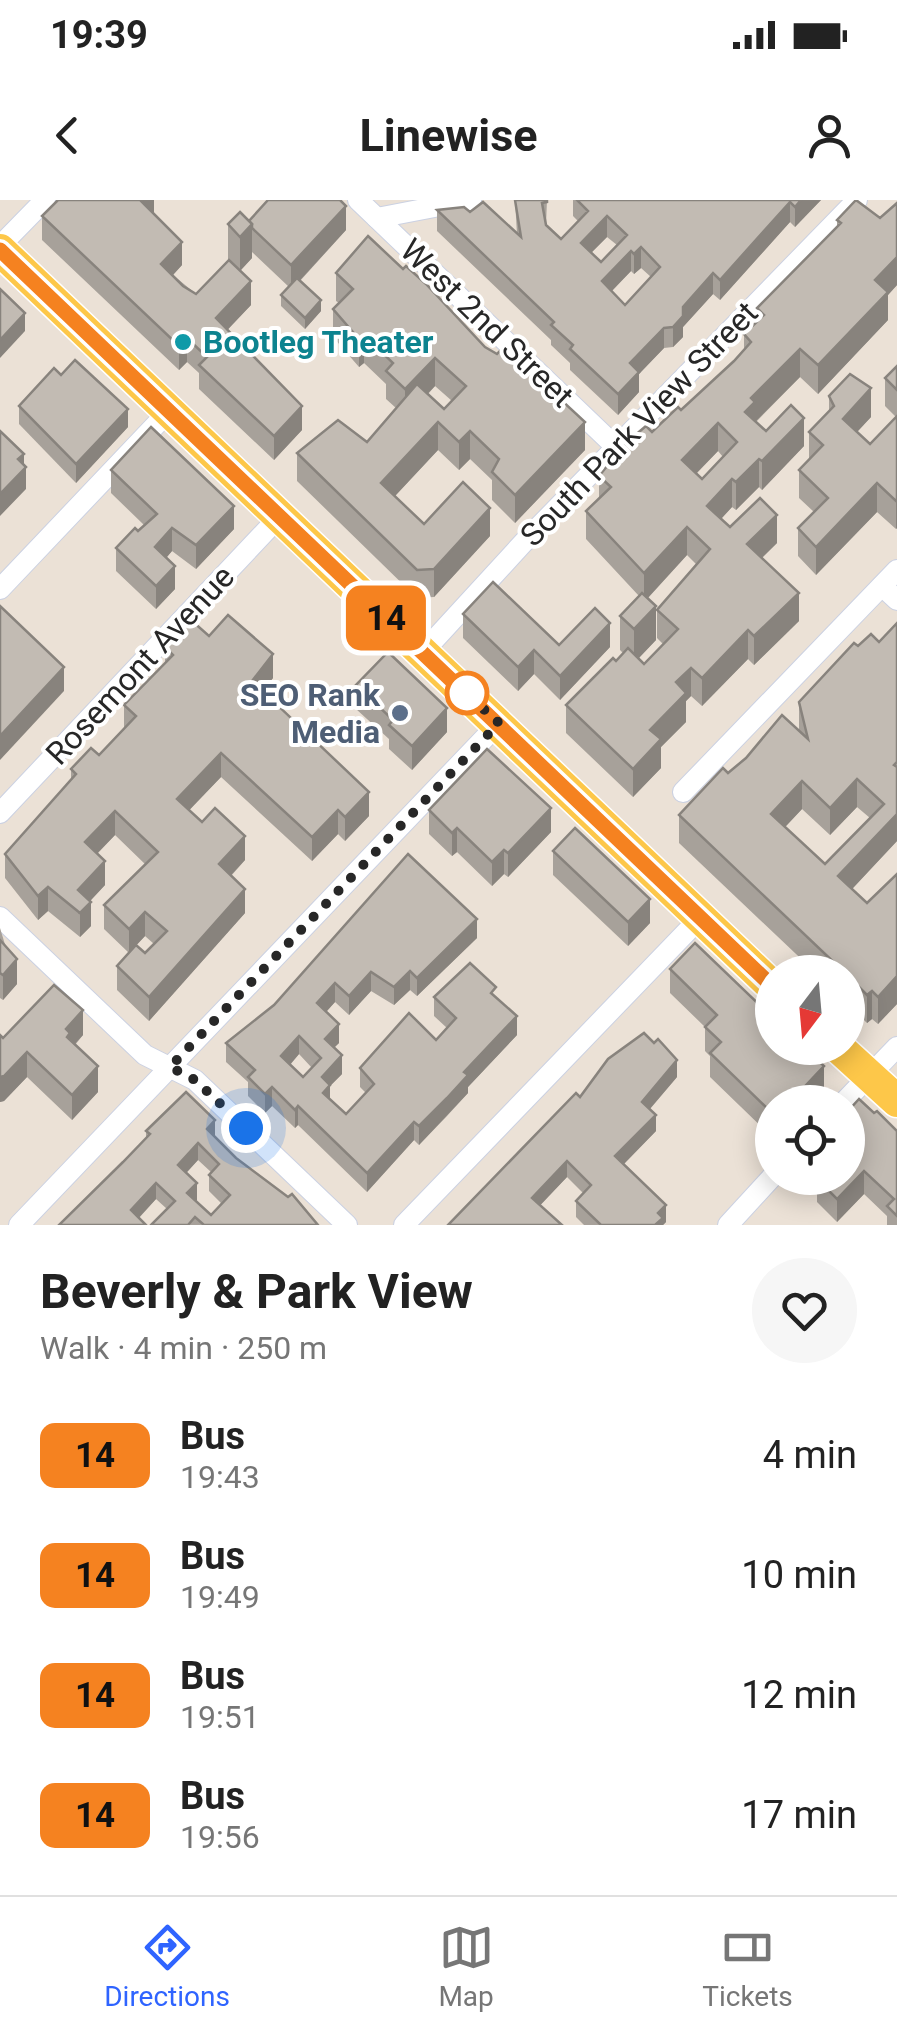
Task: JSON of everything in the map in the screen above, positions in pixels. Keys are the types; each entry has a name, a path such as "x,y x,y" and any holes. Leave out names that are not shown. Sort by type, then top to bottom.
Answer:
{"main road":[{"path":"0,248 755,970"},
{"path":"859,1065 897,1101"}],"street":[{"path":"0,248 44,200"},
{"name":"West 2nd Street","path":"358,200 616,447"},
{"path":"377,218 471,200"},
{"name":"South Park View Street","path":"424,652 616,447 857,200"},
{"path":"0,589 168,412"},
{"name":"Rosemont Avenue","path":"0,812 280,517"},
{"path":"683,792 890,593 897,570"},
{"path":"18,1225 499,723"},
{"path":"0,917 145,1055 195,1080 347,1225"},
{"path":"404,1225 700,918"},
{"path":"860,1085 897,1047"},
{"path":"728,1225 756,1195"}],"building":[{"path":"58,200 142,200 182,242 161,264 196,294 229,260 251,281 216,318 302,406 274,436 199,365 207,357 187,338 179,346 42,216"},
{"path":"268,200 340,200 346,206 291,265 249,221"},
{"path":"515,200 547,200 542,203 546,225 561,239 588,211 577,200 801,200 795,207 790,202 720,280 713,273 683,307 683,316 673,327 664,328 630,363 639,372 618,394 570,349 573,345 551,325 554,322 437,210 464,207 470,212 483,202 521,237","holes":["607,216 627,235 601,262 581,243","641,247 660,267 625,305 602,281 631,251 634,254"]},
{"path":"856,200 880,218 897,203 897,257 875,280 888,292 818,365 800,349 751,398 755,402 745,412 766,431 791,405 804,418 762,461 759,459 736,482 732,479 707,506 730,527 760,498 777,515 747,544 799,593 754,636 748,630 702,678 691,668 676,682 686,693 650,730 661,739 633,769 566,705 613,658 616,661 628,648 644,664 678,629 657,610 710,549 687,527 644,573 586,511 611,487 599,476 627,442 646,426 652,432 734,361 751,342 744,334 764,315 757,308 841,223 837,220","holes":["718,423 737,442 702,479 682,460"]},
{"path":"240,212 252,224 240,237 228,224"},
{"path":"368,236 403,269 406,266 426,284 485,347 497,354 504,347 585,422 515,495 492,472 499,459 470,431 459,442 438,422 381,483 424,524 463,482 490,508 434,569 417,570 297,453 338,420 367,442 417,384 444,409 466,386 435,358 405,389 386,371 393,363 364,335 359,339 333,309 353,289 336,273"},
{"path":"297,278 321,300 305,318 281,295"},
{"path":"0,289 25,313 0,340"},
{"path":"75,360 128,409 76,464 19,406 54,368 61,375"},
{"path":"897,366 897,390 885,378"},
{"path":"850,374 871,388 843,419 870,444 897,416 897,499 877,483 816,547 798,528 828,498 799,470 823,445 809,432 834,406 829,396"},
{"path":"151,427 234,506 196,545 172,528 155,547 175,566 156,586 116,548 135,528 138,531 157,514 111,470"},
{"path":"0,431 24,454 18,459 26,467 0,494"},
{"path":"493,582 559,645 595,608 610,623 560,676 534,650 518,667 463,614"},
{"path":"642,593 656,606 634,629 620,616"},
{"path":"0,606 64,667 0,736"},
{"path":"228,615 273,654 252,681 369,792 345,817 338,810 312,837 221,753 177,799 202,822 215,808 245,836 219,864 245,889 149,997 117,966 136,945 145,953 167,931 145,912 129,929 104,905 158,852 115,811 85,842 105,861 78,890 91,902 80,913 48,887 38,896 5,854 76,774 71,769 91,748 99,755 136,716 124,705 173,655 165,647 191,620 209,636"},
{"path":"897,623 897,814 838,876 867,903 897,874 897,976 878,997 872,991 865,993 865,955 826,955 679,815 723,768 728,773 746,758 782,715 808,739 799,702 854,643 858,646 871,634 879,642","holes":["857,779 884,804 825,864 771,814 802,781 830,808"]},
{"path":"388,652 447,708 412,746 389,725 393,720 356,685"},
{"path":"487,749 551,808 508,853 504,850 492,862 457,828 452,833 429,810"},
{"path":"575,828 650,899 628,922 553,851"},
{"path":"408,854 477,919 417,978 410,971 394,987 371,972 349,996 335,983 317,1003 339,1024 325,1039 342,1055 322,1077 330,1085 323,1093 346,1114 374,1084 360,1068 409,1013 436,1040 456,1018 434,997 470,963 496,987 491,993 517,1016 464,1072 468,1075 447,1098 419,1126 414,1122 367,1173 298,1106 295,1110 272,1087 265,1094 248,1077 255,1070 226,1043 274,1005","holes":["299,1036 321,1058 303,1077 281,1056"]},
{"path":"0,940 17,959 3,975 0,973"},
{"path":"695,943 755,1001 755,1065 824,1066 806,1085 755,1085 755,1097 710,1053 721,1042 705,1027 717,1015 670,969"},
{"path":"54,985 83,1010 66,1029 70,1033 67,1037 98,1066 72,1095 27,1052 0,1077 0,1035 3,1038"},
{"path":"644,1033 654,1043 658,1039 677,1060 642,1102 656,1115 615,1156 666,1205 658,1213 663,1218 655,1225 601,1225 576,1201 591,1185 567,1161 532,1198 562,1225 448,1225 576,1093 580,1097 608,1059"},
{"path":"186,1092 215,1120 207,1129 236,1158 288,1197 292,1194 318,1225 204,1225 195,1217 188,1225 151,1225 175,1201 156,1183 131,1210 146,1225 59,1225 150,1134 146,1131","holes":["198,1143 219,1164 209,1175 230,1195 211,1215 187,1193 197,1183 178,1165"]},
{"path":"865,1105 897,1131 897,1216 887,1206 894,1199 865,1172"}],"bus line":[{"name":"14","path":"0,250 755,971"}],"place":[{"name":"Bootleg Theater","path":"183,342"},
{"name":"SEO Rank Media","path":"400,713"}],"route":[{"path":"246,1128 195,1080 170,1067 499,723 458,686 467,693"}]}
